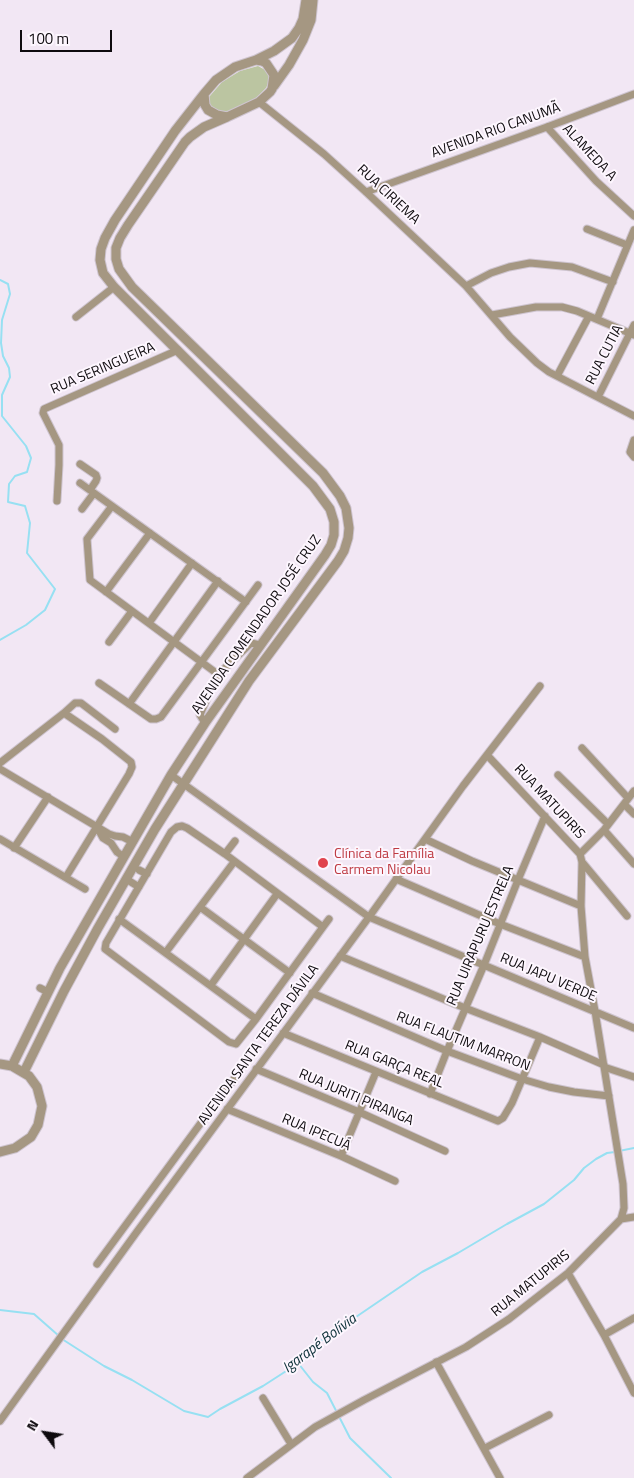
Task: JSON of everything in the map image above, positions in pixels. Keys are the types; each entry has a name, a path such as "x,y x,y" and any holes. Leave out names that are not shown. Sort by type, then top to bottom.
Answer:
{"street":[{"path":"256,60 285,44 296,33 303,19 306,0"},
{"path":"272,89 289,65 303,40 311,20 313,0"},
{"path":"256,60 262,60 272,71 274,80 272,89"},
{"name":"AVENIDA COMENDADOR JOSÉ CRUZ","path":"12,1066 44,990 60,968 172,775 205,723 325,555 333,540 334,522 330,509 314,486 114,287 101,268 101,249 105,238 115,220 175,132 204,94 221,76 256,60"},
{"name":"AVENIDA COMENDADOR JOSÉ CRUZ","path":"24,1072 126,879 183,784 249,681 344,551 349,528 346,508 323,473 132,287 119,269 116,259 116,248 120,238 190,137 204,127 259,102 272,89"},
{"path":"204,94 205,105 208,110 217,115 227,117"},
{"name":"AVENIDA RIO CANUMÃ","path":"366,192 634,94"},
{"name":"RUA CIRIEMA","path":"259,102 324,154 466,286 528,355 549,372 634,416"},
{"name":"ALAMEDA A","path":"548,126 596,182 634,216"},
{"path":"587,229 627,245"},
{"path":"557,376 613,282 634,230"},
{"path":"466,286 491,273 508,267 530,263 572,267 613,282"},
{"path":"76,317 114,287"},
{"path":"492,315 536,307 554,306 577,311 632,334"},
{"name":"RUA CUTIA","path":"598,397 632,334 634,325"},
{"name":"RUA SERINGUEIRA","path":"57,501 60,465 59,445 43,413 44,409 178,350"},
{"path":"634,440 630,449 634,457"},
{"path":"80,464 96,475 97,478 92,492 82,509"},
{"path":"80,483 246,602"},
{"path":"112,506 87,539 90,580 219,675"},
{"path":"106,592 150,533"},
{"path":"148,623 192,563"},
{"path":"129,704 218,581"},
{"path":"99,683 151,719 161,717 258,585"},
{"path":"109,642 132,610"},
{"path":"205,723 200,715 213,684 219,675 251,643 260,645"},
{"name":"AVENIDA SANTA TEREZA DÁVILA","path":"0,1421 487,754 540,686"},
{"path":"0,763 78,703 85,706 115,729"},
{"path":"64,712 128,759 132,764 129,774 66,877"},
{"path":"582,748 626,801 634,814"},
{"name":"RUA MATUPIRIS","path":"247,1478 315,1427 436,1362 466,1348 509,1320 568,1273 621,1219 624,1196 595,1011 584,957 581,906 582,858 487,754"},
{"path":"0,769 112,836 123,837 133,842"},
{"name":"RUA JAPU VERDE","path":"172,775 369,916 634,1028"},
{"path":"558,775 606,827 634,864"},
{"path":"627,916 582,858 634,791"},
{"path":"14,848 48,797"},
{"name":"RUA UIRAPURU ESTRELA","path":"430,1094 545,816"},
{"path":"97,827 103,838 124,857"},
{"path":"323,927 187,828 177,827 172,832 104,946 107,951 229,1042 236,1044 329,919"},
{"path":"0,839 85,889"},
{"path":"425,839 472,861 581,906"},
{"path":"224,854 235,841"},
{"path":"166,952 234,862"},
{"path":"139,870 147,874"},
{"path":"126,879 139,887"},
{"path":"396,879 500,924 584,957"},
{"path":"211,985 278,894"},
{"path":"200,907 290,973"},
{"path":"120,919 256,1019"},
{"path":"340,956 540,1037 634,1078"},
{"name":"RUA FLAUTIM MARRON","path":"312,994 447,1051 522,1079 566,1090 609,1096"},
{"name":"RUA GARÇA REAL","path":"283,1033 430,1094 501,1120 512,1103 522,1079"},
{"path":"522,1079 540,1037"},
{"path":"0,1064 12,1066 24,1072 33,1082 39,1093 42,1106 40,1119 35,1131 26,1141 15,1148 0,1152"},
{"name":"RUA JURITI PIRANGA","path":"256,1070 359,1112 445,1151"},
{"path":"341,1156 376,1072"},
{"path":"97,1264 238,1074"},
{"name":"RUA IPECUÁ","path":"227,1109 341,1156 395,1181"},
{"path":"621,1219 634,1217"},
{"path":"568,1273 604,1334 634,1393"},
{"path":"604,1334 634,1318"},
{"path":"436,1362 500,1478"},
{"path":"262,1398 291,1444"},
{"path":"485,1448 549,1415"}],"green space":[{"path":"258,66 267,71 269,82 256,98 250,103 232,111 220,114 209,107 209,97 222,82 240,71"}],"waterway":[{"path":"0,280 8,284 10,294 2,320 1,343 10,377 2,395 2,416 26,446 31,458 27,472 15,476 9,484 8,502 25,506 30,523 27,553 55,589 45,610 26,625 0,640"},
{"name":"Igarapé Bolívia","path":"619,1151 634,1148"},
{"name":"Igarapé Bolívia","path":"62,1339 104,1366 132,1380 184,1411 208,1417 294,1366 306,1351 422,1272 544,1204 596,1159 607,1153 615,1152"},
{"name":"Igarapé Bolívia","path":"0,1310 34,1314 59,1336"},
{"path":"298,1363 313,1382 327,1393 350,1438 391,1478"}],"place":[{"name":"Clínica da Família Carmem Nicolau","path":"323,863"}]}
